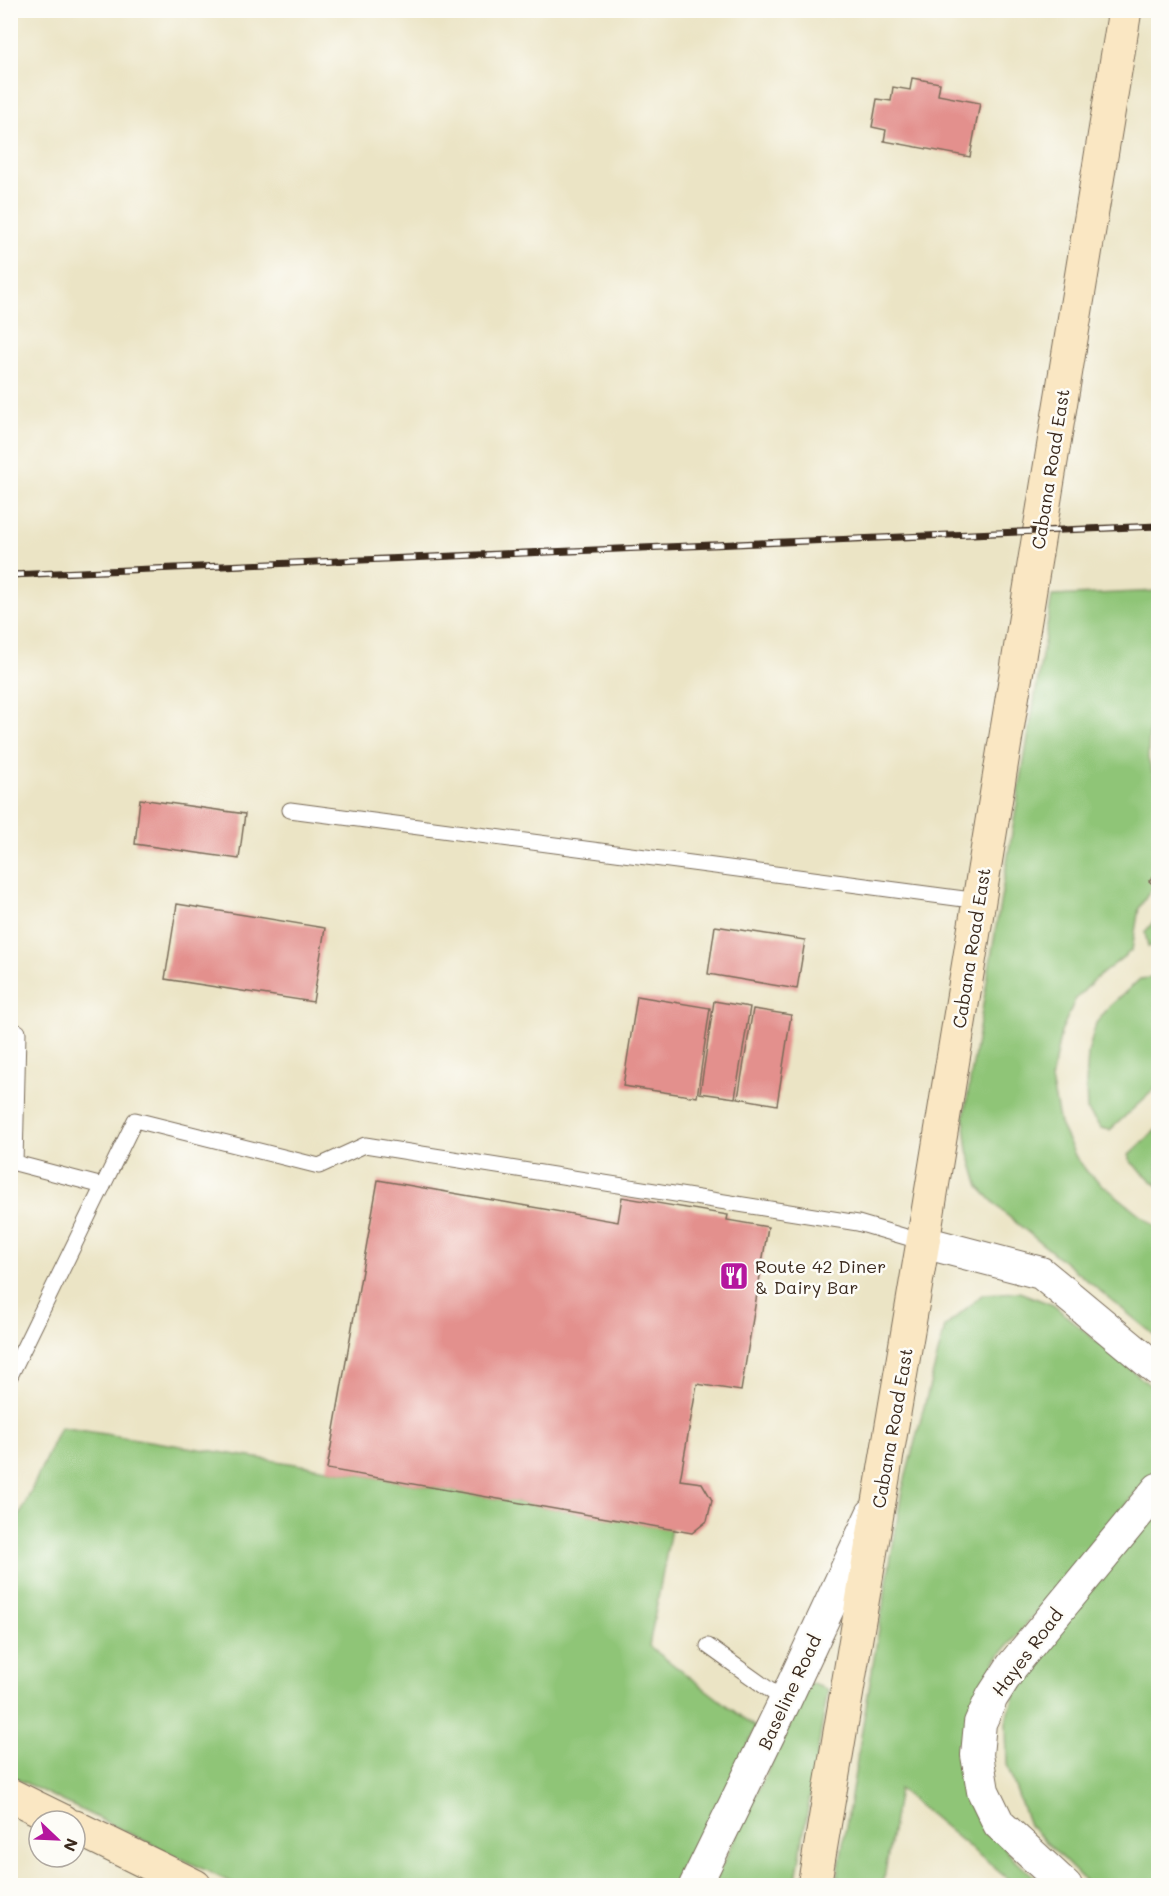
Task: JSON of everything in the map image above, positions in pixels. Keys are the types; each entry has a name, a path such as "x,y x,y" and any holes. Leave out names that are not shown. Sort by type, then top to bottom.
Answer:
{"main road":[{"name":"Cabana Road East","path":"814,1886 923,1242 1125,10"},
{"path":"10,1796 38,1809"},
{"path":"87,1833 195,1886"}],"street":[{"path":"923,1242 1041,1273 1158,1370"},
{"name":"Hayes Road","path":"1066,1886 999,1824 983,1791 976,1755 980,1723 992,1697 1012,1666 1158,1489"},
{"name":"Baseline Road","path":"695,1886 785,1701 880,1497"}],"lane":[{"path":"290,810 979,901"},
{"path":"18,1032 15,1163 103,1186"},
{"path":"10,1376 135,1120 319,1166 365,1145 858,1223 923,1242"},
{"path":"708,1646 785,1701"}],"green space":[{"path":"1158,591 1158,699 1149,729 1148,759 1158,790 1158,870 1149,880 1154,885 1139,908 1132,950 1093,981 1075,1000 1061,1032 1051,1080 1060,1124 1076,1157 1088,1173 1158,1229 1158,1338 1003,1212 979,1187 968,1150 964,1117 1052,596"},
{"path":"1158,916 1158,945 1148,947 1145,932"},
{"path":"1158,977 1158,1086 1110,1130 1101,1128 1087,1110 1088,1053 1096,1023 1109,1007 1140,979"},
{"path":"1158,1128 1158,1186 1131,1162 1129,1155"},
{"path":"1019,1292 1053,1305 1158,1392 1158,1466 996,1660 970,1722 979,1817 1016,1862 1046,1885 1015,1885 899,1789 883,1885 836,1886 902,1491 945,1327 983,1294"},
{"path":"60,1427 327,1469 671,1529 649,1646 756,1728 679,1885 236,1885 87,1813 87,1809 79,1809 11,1776 11,1535"},
{"path":"1158,1508 1158,1885 1089,1885 1029,1825 1007,1765 1006,1722 1020,1675"},
{"path":"810,1683 828,1690 795,1885 712,1886"}],"building":[{"path":"912,78 940,83 938,95 980,103 970,157 884,141 886,130 872,127 877,99 891,101 893,87 910,90"},
{"path":"140,799 245,814 239,859 135,844"},
{"path":"1158,870 1158,889 1149,881"},
{"path":"177,904 325,928 313,1002 165,979"},
{"path":"715,926 805,940 797,989 708,974"},
{"path":"637,996 710,1008 697,1097 623,1086"},
{"path":"714,1001 750,1007 735,1098 700,1093"},
{"path":"753,1009 791,1015 777,1105 738,1098"},
{"path":"378,1180 618,1222 622,1197 728,1215 727,1220 768,1227 741,1391 697,1384 680,1480 702,1483 712,1500 707,1521 692,1533 327,1469"}],"railway":[{"path":"10,575 1158,526"}],"place":[{"name":"Route 42 Diner & Dairy Bar","path":"734,1276"}]}
